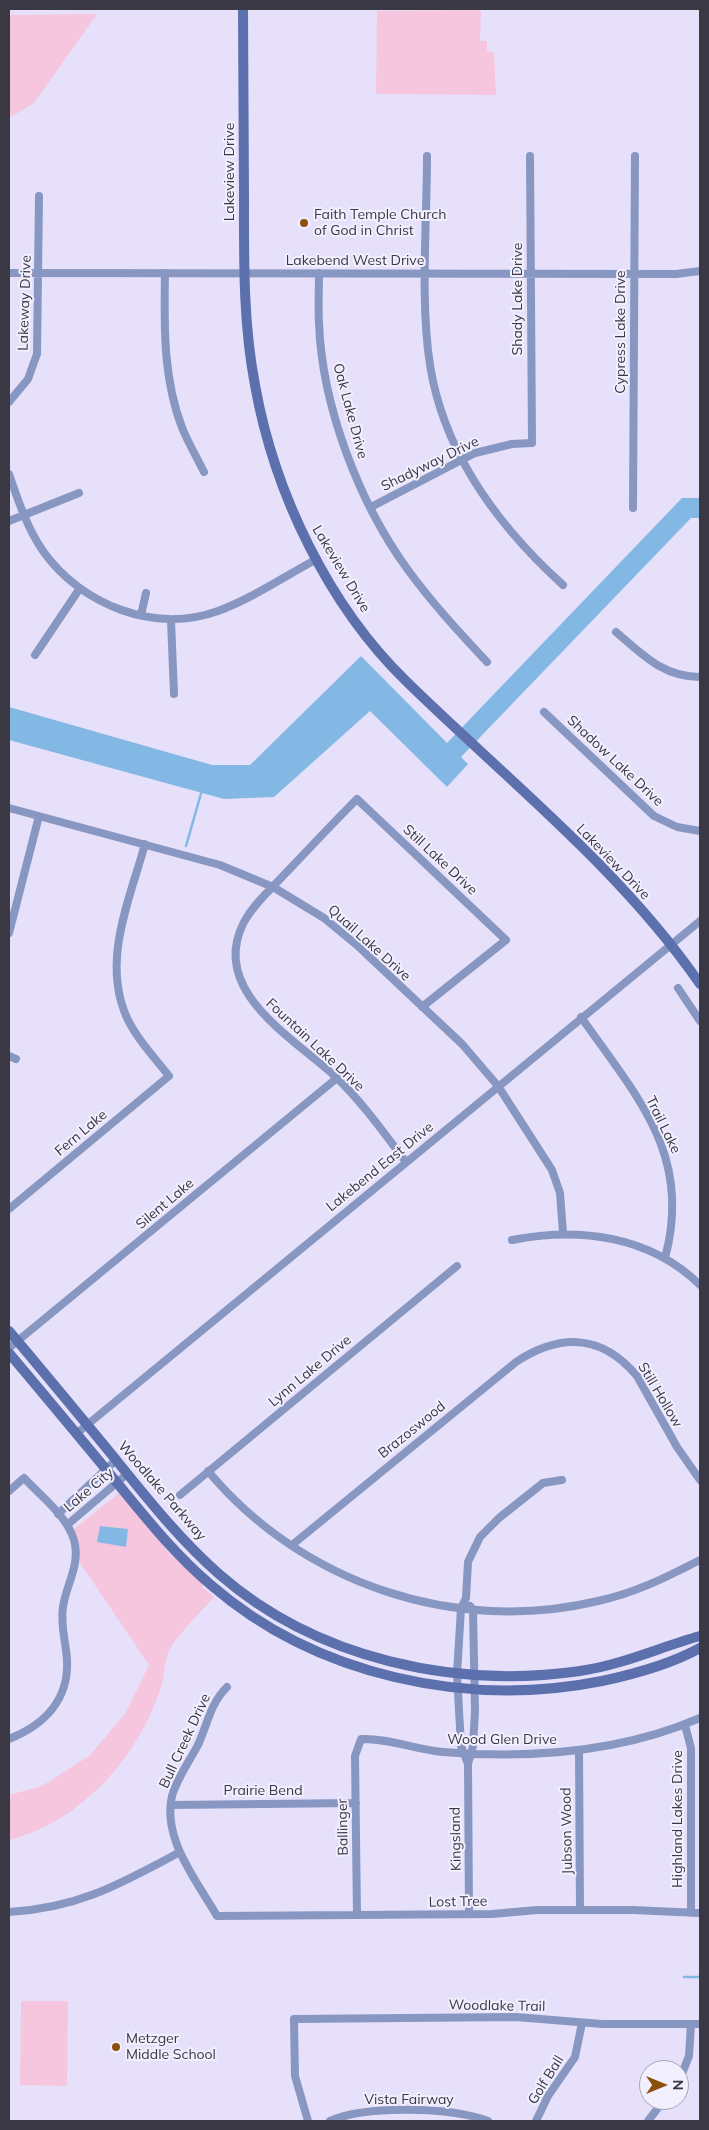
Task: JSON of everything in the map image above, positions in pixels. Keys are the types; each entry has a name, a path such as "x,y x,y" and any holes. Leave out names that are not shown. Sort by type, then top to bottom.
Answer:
{"street":[{"name":"Lakeview Drive","path":"243,9 244,273 250,358 262,420 281,480 305,538 346,607 383,656 404,679 598,864 671,945 700,984"},
{"path":"427,156 426,330 430,366 445,422 461,460 474,483 516,538 563,585"},
{"name":"Shady Lake Drive","path":"530,156 529,274 532,442"},
{"name":"Cypress Lake Drive","path":"633,508 634,156"},
{"name":"Lakeway Drive","path":"9,402 23,386 35,363 38,346 39,196"},
{"name":"Lakebend West Drive","path":"9,273 676,274 700,271"},
{"path":"165,273 164,330 168,376 184,430 204,472"},
{"name":"Oak Lake Drive","path":"319,273 319,324 328,385 344,446 371,507 402,561 425,593 487,662"},
{"name":"Shadyway Drive","path":"371,507 461,460 489,448 532,442"},
{"path":"9,474 24,515 43,550 55,566 80,588 111,606 141,615 171,620 218,611 317,559"},
{"path":"9,522 79,493"},
{"path":"35,655 80,588"},
{"path":"141,615 146,593"},
{"path":"171,620 174,694"},
{"path":"616,632 643,658 659,668 676,674 700,677"},
{"name":"Shadow Lake Drive","path":"544,712 654,816 677,827 700,831"},
{"name":"Fountain Lake Drive","path":"356,799 252,909 241,930 236,953 239,978 250,1000 262,1013 336,1078 406,1162"},
{"name":"Still Lake Drive","path":"356,799 506,940 422,1007"},
{"name":"Quail Lake Drive","path":"9,808 220,865 273,887 324,918 462,1044 498,1086 552,1170 561,1199 563,1233"},
{"path":"9,933 39,816"},
{"name":"Fern Lake","path":"9,1209 169,1076 138,1037 127,1018 120,996 116,972 120,935 145,844"},
{"name":"Lakebend East Drive","path":"76,1434 700,921"},
{"path":"678,988 700,1021"},
{"name":"Trail Lake","path":"581,1017 629,1085 663,1147 671,1179 674,1202 672,1229 665,1258"},
{"name":"Silent Lake","path":"9,1348 336,1078"},
{"path":"512,1240 563,1233 586,1233 612,1238 665,1258 700,1285"},
{"name":"Lynn Lake Drive","path":"180,1495 457,1266"},
{"name":"Woodlake Parkway","path":"9,1331 127,1474 187,1543 220,1574 266,1608 313,1633 356,1651 406,1665 457,1674 504,1677 582,1671 621,1662 700,1636"},
{"name":"Still Hollow","path":"553,1343 572,1341 595,1346 612,1354 629,1366 637,1376 677,1447 700,1480"},
{"name":"Brazoswood","path":"292,1545 516,1362 536,1348 553,1343"},
{"name":"Woodlake Parkway","path":"9,1353 175,1552 210,1585 242,1610 276,1630 335,1658 368,1670 410,1680 458,1688 521,1690 584,1684 632,1674 663,1664 700,1648"},
{"name":"Lake City","path":"58,1514 116,1460"},
{"path":"208,1471 246,1511 318,1563 372,1588 424,1603 499,1612 543,1610 598,1601 659,1581 700,1560"},
{"name":"Lake City","path":"67,1525 127,1474"},
{"path":"9,1491 24,1478 58,1514 67,1525 74,1540 76,1562 63,1608 67,1671 63,1693 56,1706 42,1722 9,1739"},
{"path":"460,1608 466,1598 468,1562 480,1537 498,1518 543,1482 562,1480"},
{"path":"85,1489 96,1502"},
{"path":"466,1598 473,1610"},
{"name":"Kingsland","path":"460,1608 457,1674 459,1718 461,1746 467,1753"},
{"name":"Kingsland","path":"469,1914 467,1753 474,1718 476,1689 473,1610"},
{"path":"459,1642 474,1643"},
{"name":"Bull Creek Drive","path":"216,1916 180,1852 173,1833 171,1805 178,1780 197,1746 215,1699 227,1688"},
{"path":"459,1718 474,1718"},
{"name":"Wood Glen Drive","path":"361,1740 375,1739 420,1749 526,1755 579,1751 632,1740 685,1725 700,1718"},
{"name":"Highland Lakes Drive","path":"685,1725 691,1748 691,1913"},
{"name":"Ballinger","path":"357,1915 355,1756 361,1740"},
{"name":"Jubson Wood","path":"579,1751 580,1910"},
{"name":"Prairie Bend","path":"171,1805 356,1803"},
{"path":"9,1912 53,1907 111,1889 180,1852"},
{"name":"Lost Tree","path":"216,1916 469,1914 580,1910 700,1913"},
{"name":"Woodlake Trail","path":"308,2121 295,2076 294,2019 516,2017 582,2023 700,2024"},
{"name":"Golf Ball","path":"536,2121 548,2096 574,2057 582,2023"},
{"path":"687,2060 690,2024"},
{"path":"648,2121 656,2110"},
{"path":"418,2111 418,2121"},
{"name":"Vista Fairway","path":"330,2121 361,2112 418,2111 461,2113 488,2121"}],"shaded area":[{"path":"478,10 481,12 480,41 487,41 487,51 494,52 496,95 376,94 377,11"},
{"path":"97,14 34,103 9,118 9,15"},
{"path":"119,1493 171,1555 204,1584 202,1587 214,1597 184,1630 170,1649 166,1659 162,1685 150,1716 137,1740 121,1763 82,1803 59,1819 35,1831 9,1840 9,1795 42,1786 89,1756 125,1714 149,1665 80,1563 79,1543 74,1529"},
{"path":"21,2001 68,2001 67,2086 20,2085"}],"water":[{"path":"682,498 700,498 700,518 691,518 461,757 468,764 447,787 370,711 274,797 224,799 9,740 9,707 212,765 250,765 361,656 447,743"},
{"path":"100,1526 128,1529 126,1547 97,1542"}],"waterway":[{"path":"186,846 202,790"},
{"path":"684,1977 700,1977"}],"place":[{"name":"Faith Temple Church of God in Christ","path":"304,223"},
{"name":"Metzger Middle School","path":"116,2047"}]}
